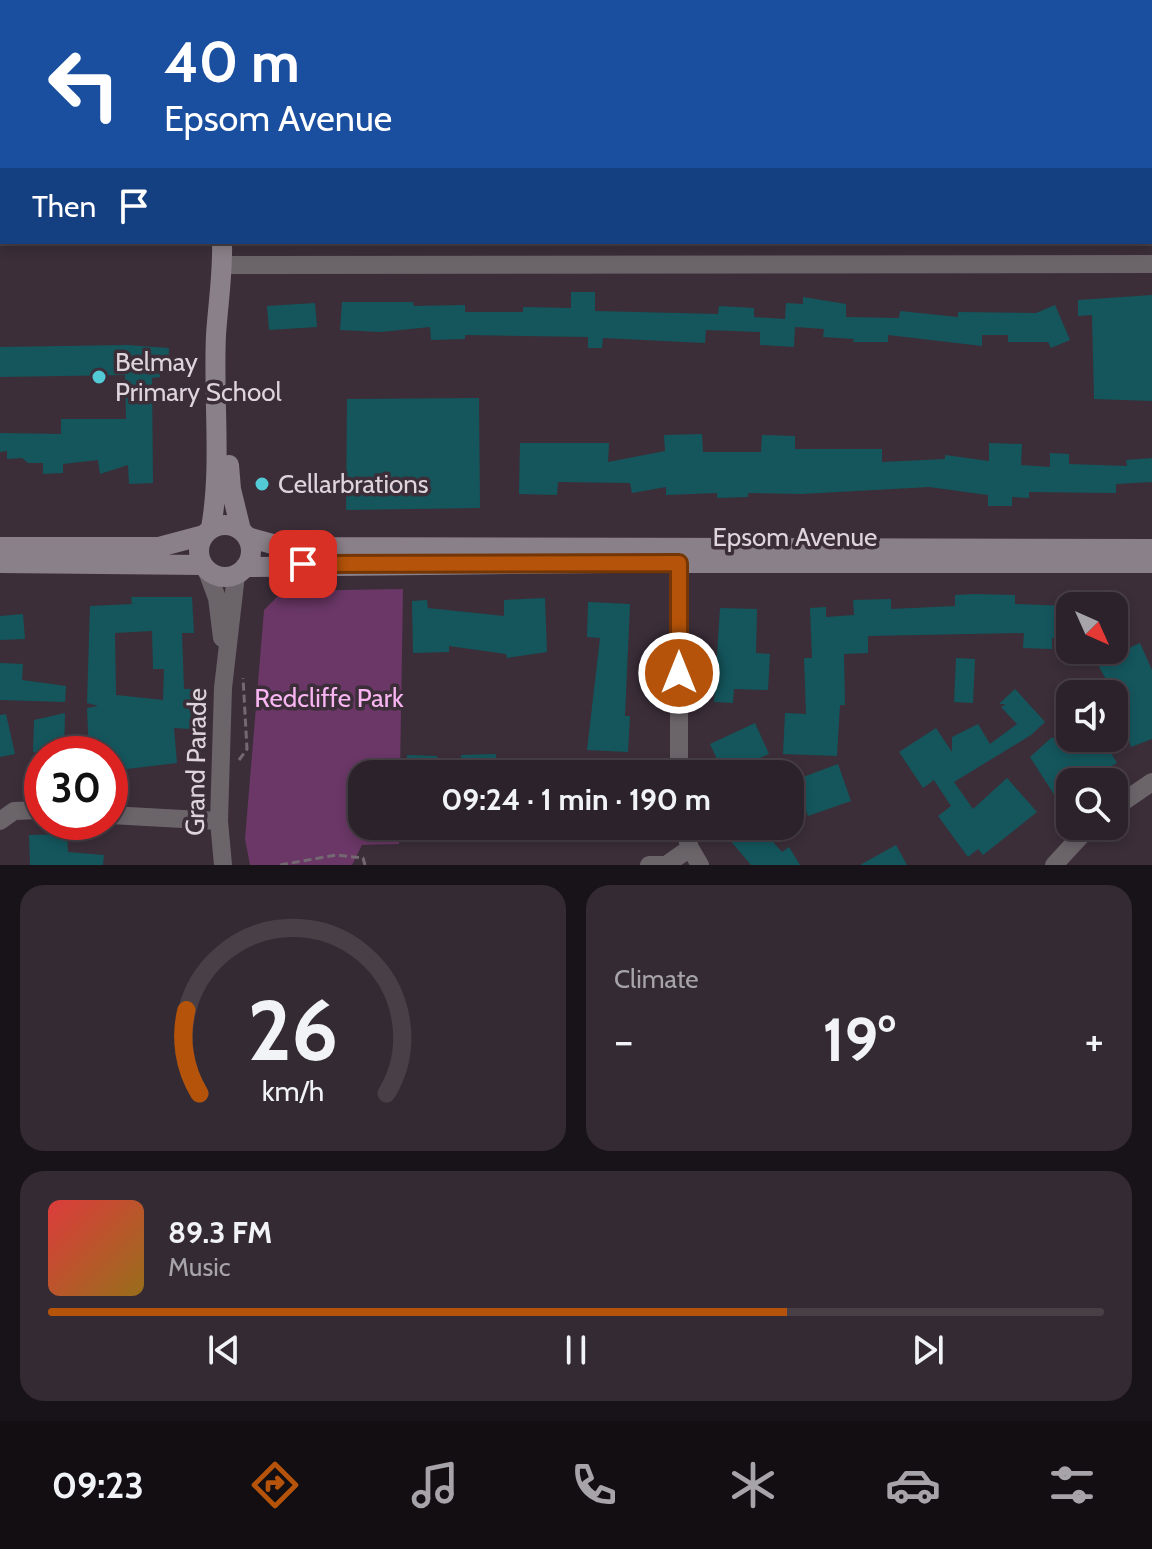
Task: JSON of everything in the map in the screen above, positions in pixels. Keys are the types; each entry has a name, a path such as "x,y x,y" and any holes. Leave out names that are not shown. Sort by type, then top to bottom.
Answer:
{"street":[{"path":"222,244 216,334 217,497 208,532 198,553 205,568 218,577 241,571 251,553 229,479 230,335 222,273"},
{"path":"222,273 1152,264"},
{"path":"0,547 159,547 226,525 244,534"},
{"name":"Epsom Avenue","path":"244,534 283,547 1152,563"},
{"name":"Epsom Avenue","path":"241,571 679,554 1152,549"},
{"path":"679,554 679,760"},
{"path":"0,563 205,568"},
{"name":"Grand Parade","path":"205,568 217,598 224,660 219,821 223,865"},
{"name":"Grand Parade","path":"224,660 241,571"},
{"path":"1128,798 1152,782"},
{"path":"0,821 14,811 24,811"},
{"path":"128,816 219,821"},
{"path":"687,840 700,865"},
{"path":"1054,865 1077,840"},
{"path":"649,865 666,865 690,848"}],"path":[{"path":"236,764 247,749 243,674"},
{"path":"280,865 336,855 363,858 365,865"}],"green space":[{"name":"Redcliffe Park","path":"403,589 400,760 348,760 348,840 399,840 399,844 362,845 352,865 250,865 245,839 264,610 283,591"}],"building":[{"path":"571,292 595,292 595,311 718,314 719,306 754,308 754,317 785,319 786,303 803,304 803,297 846,304 846,317 899,318 900,311 958,317 958,312 1036,313 1055,305 1070,340 1051,348 1048,342 1008,342 1008,335 982,335 982,346 888,335 888,342 853,342 854,339 823,337 824,329 795,327 794,347 760,345 760,332 706,330 705,343 603,338 602,348 588,348 588,337 465,335 465,339 431,340 430,327 381,332 340,330 342,302 413,302 414,306 465,305 465,312 523,312 523,307 571,308"},
{"path":"1152,295 1152,401 1094,399 1092,315 1078,316 1078,300"},
{"path":"315,303 317,327 269,330 267,306"},
{"path":"127,345 169,348 168,369 160,369 160,377 152,378 153,483 129,484 128,465 100,474 98,460 63,464 63,473 43,474 43,463 28,463 22,458 7,459 7,451 0,452 0,433 61,434 61,419 126,419 125,375 0,377 0,347"},
{"path":"479,398 480,508 346,510 347,399"},
{"path":"702,434 703,452 761,452 762,435 795,436 795,449 882,449 882,462 945,459 945,455 989,461 989,443 1022,444 1021,465 1050,467 1050,453 1069,454 1069,464 1127,466 1126,460 1152,458 1152,482 1116,484 1116,493 1029,492 1029,498 1012,497 1012,506 988,506 988,495 929,487 802,494 748,493 748,497 717,498 717,493 666,495 666,487 632,493 630,483 558,482 557,495 519,494 520,443 609,443 608,462 665,451 664,435"},
{"path":"955,595 1015,595 1015,604 1056,605 1056,638 1052,638 1052,649 1023,648 1024,633 868,636 868,653 844,654 845,705 840,705 837,756 783,754 785,713 806,714 804,658 812,658 810,608 826,607 826,617 854,615 853,600 891,599 891,609 955,606"},
{"path":"131,597 192,597 194,633 182,633 184,689 192,689 190,729 174,728 177,763 128,769 128,736 88,736 87,708 98,706 87,703 90,606 132,604","holes":["152,631 153,669 164,669 163,700 116,695 115,633"]},
{"path":"545,598 547,652 507,658 506,654 449,646 449,652 413,653 412,601 427,600 428,608 504,616 504,600"},
{"path":"588,602 630,604 625,716 630,716 628,752 587,750 600,638 587,637"},
{"path":"720,608 757,609 756,653 770,654 768,690 734,689 733,703 714,702"},
{"path":"23,614 25,639 0,640 0,616"},
{"path":"1140,643 1152,670 1152,739 1131,747 1128,738 1128,680 1106,680 1098,664 1128,664 1128,649"},
{"path":"956,658 975,659 973,703 954,702"},
{"path":"0,663 23,664 22,680 66,686 65,702 0,700"},
{"path":"1015,689 1045,722 1031,735 954,782 973,809 1007,778 1037,812 983,855 978,849 968,857 938,816 951,806 934,780 923,788 899,752 936,728 952,752 952,737 978,724 990,744 1017,724 1001,707 1006,704 999,704"},
{"path":"65,713 64,736 34,736 34,720"},
{"path":"6,714 15,754 0,757 0,715"},
{"path":"755,723 769,754 756,760 717,760 710,744"},
{"path":"1051,738 1056,738 1056,752 1110,752 1117,763 1108,768 1056,768 1056,798 1030,757"},
{"path":"496,754 496,760 461,760 461,755"},
{"path":"407,755 437,756 437,760 407,760"},
{"path":"838,764 851,801 808,816 804,805 804,777"},
{"path":"29,840 67,840 68,852 104,855 103,865 30,865"},
{"path":"730,840 771,840 782,852 789,847 800,865 751,865"},
{"path":"896,845 907,865 860,865"}],"place":[{"name":"Belmay Primary School","path":"99,377"},
{"name":"Cellarbrations","path":"262,484"}],"route":[{"path":"303,564 679,563 679,673"}]}
